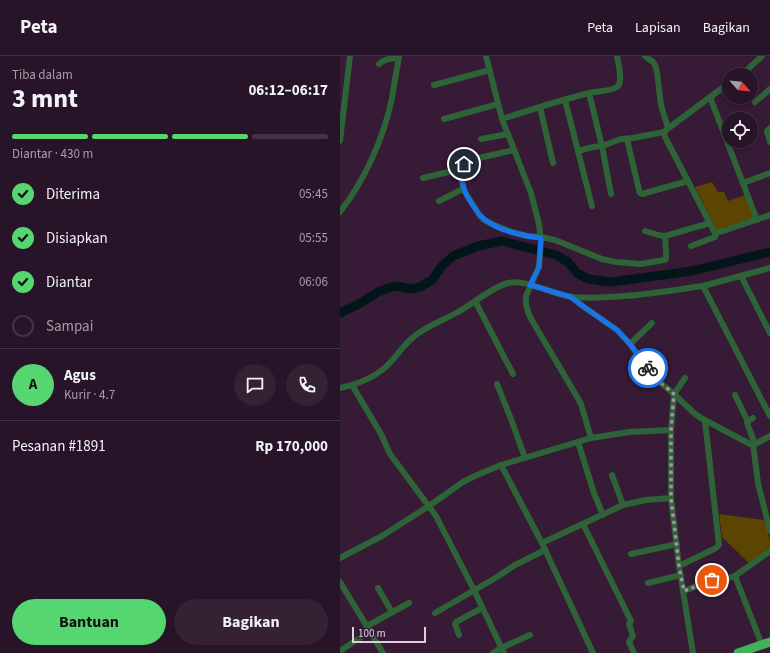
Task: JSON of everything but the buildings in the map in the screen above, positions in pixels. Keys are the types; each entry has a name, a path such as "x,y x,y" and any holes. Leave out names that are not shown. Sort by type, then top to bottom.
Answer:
{"highway":[{"path":"738,653 767,645"},
{"path":"755,653 767,645"}],"street":[{"path":"340,141 350,56"},
{"path":"486,56 502,119 531,193 539,224 541,239 539,267 526,296 528,313 576,395 583,410 591,438"},
{"path":"502,119 565,100 617,87 621,81 617,56"},
{"path":"645,56 653,62 656,72 666,130 666,141 716,235 715,237 691,246"},
{"path":"749,68 762,56"},
{"path":"340,212 364,173 379,140 389,107 399,57 382,61 379,64"},
{"path":"434,85 490,70"},
{"path":"578,150 602,146 621,139 666,130 722,88"},
{"path":"758,99 770,89"},
{"path":"589,94 602,146 611,194"},
{"path":"710,97 757,220"},
{"path":"565,100 592,206"},
{"path":"444,119 498,104"},
{"path":"540,107 554,163"},
{"path":"770,128 767,131 770,142"},
{"path":"481,139 508,134"},
{"path":"627,138 640,193 642,194 688,181"},
{"path":"514,150 466,161 461,169 463,189 475,209 484,220 512,232 541,239 555,240 602,259 616,262 641,264 665,259 665,236"},
{"path":"424,178 461,169"},
{"path":"743,183 770,173"},
{"path":"439,201 463,189"},
{"path":"715,233 770,215"},
{"path":"645,231 665,236 710,223"},
{"path":"340,388 366,379 381,371 410,339 423,330 458,312 507,283 517,282 571,297 605,298 634,296 703,286 770,268"},
{"path":"741,276 770,333"},
{"path":"703,286 770,416"},
{"path":"571,297 622,334 662,384 705,421 744,442 754,444 770,436"},
{"path":"475,301 513,374"},
{"path":"630,344 652,323"},
{"path":"685,378 674,394 671,430 671,498 679,566 684,591 692,653"},
{"path":"352,384 381,434 390,454 436,516 474,590 502,651"},
{"path":"497,384 524,458"},
{"path":"735,395 750,420 748,424 754,444 758,483 770,531"},
{"path":"679,566 718,547 719,545 705,421"},
{"path":"340,558 382,536 463,482 501,465 591,438 629,432 671,430"},
{"path":"578,442 594,493 603,515"},
{"path":"501,465 543,546 593,653"},
{"path":"612,475 623,505"},
{"path":"435,613 497,577 543,546 583,524 623,505 646,500 671,498"},
{"path":"583,524 631,620 629,624 633,636 629,642 634,653"},
{"path":"631,554 677,544"},
{"path":"684,591 709,581 726,579 735,576 770,551"},
{"path":"648,583 681,575"},
{"path":"735,576 767,645"},
{"path":"340,582 383,653"},
{"path":"378,588 392,612"},
{"path":"340,650 368,628 409,602"},
{"path":"459,635 455,627 456,622 482,608"},
{"path":"493,653 502,651 530,635"}],"shaded area":[{"path":"712,182 718,192 724,192 728,201 745,195 754,218 717,230 695,187"},
{"path":"719,514 764,520 770,540 770,547 749,563 722,537"}],"waterway":[{"path":"340,313 359,304 378,292 391,287 395,286 411,289 420,287 432,280 442,266 453,256 478,246 502,241 556,255 568,262 577,273 588,279 611,282 692,271 770,252"}],"way so far":[{"path":"648,368 662,384 674,394 671,430 671,498 679,566 684,591 712,580"}],"route":[{"path":"464,164 461,169 463,189 475,209 484,220 512,232 541,238 539,267 530,285 571,297 622,334 648,368"}]}
